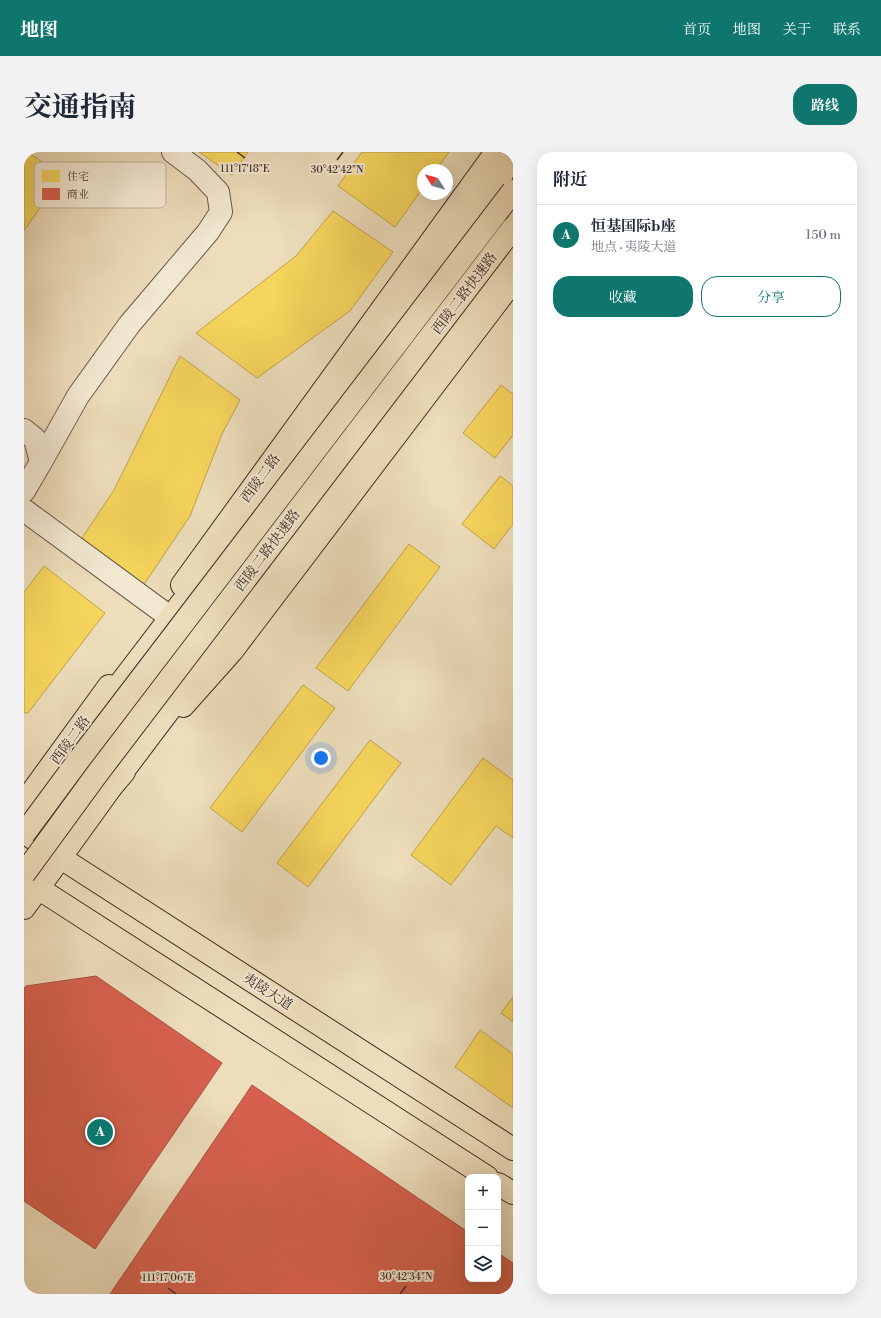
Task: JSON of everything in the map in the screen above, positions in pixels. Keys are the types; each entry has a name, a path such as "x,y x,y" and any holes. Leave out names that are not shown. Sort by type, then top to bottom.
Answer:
{"main road":[{"name":"西陵二路","path":"24,803 496,152"},
{"path":"78,761 112,693 451,250 498,183 512,152"},
{"name":"西陵二路快速路","path":"24,833 513,191"},
{"name":"西陵二路快速路","path":"29,881 106,761 513,228"},
{"path":"24,908 29,881 61,858 112,786 513,254"},
{"path":"112,786 232,651 513,281"},
{"name":"夷陵大道","path":"24,833 513,1149"},
{"path":"29,881 482,1174"},
{"path":"501,1186 513,1193"}],"lane":[{"path":"24,491 78,396 129,325 208,232 221,212 218,192 197,170 173,152"},
{"path":"24,430 35,439 41,462"},
{"path":"24,510 163,612"}],"building: 住宅":[{"path":"24,152 28,152 42,162 34,162 34,208 40,208 24,231"},
{"path":"199,152 248,152 232,175"},
{"path":"362,152 449,152 440,164 417,164 417,196 395,227 338,186"},
{"path":"333,211 393,252 350,311 257,378 196,333 296,256"},
{"path":"180,356 240,400 222,434 190,516 143,586 80,541 114,490"},
{"path":"501,385 513,394 513,435 495,458 463,433"},
{"path":"500,476 513,486 513,524 494,549 462,524"},
{"path":"409,544 440,567 348,691 316,668"},
{"path":"44,566 105,613 28,713 24,713 24,592"},
{"path":"303,685 335,708 242,832 210,808"},
{"path":"370,740 401,763 308,887 277,863"},
{"path":"483,758 513,780 513,838 496,826 451,885 411,855"},
{"path":"513,997 513,1022 501,1013"},
{"path":"480,1030 513,1054 513,1108 455,1067"}],"building: 商业":[{"path":"96,976 222,1063 95,1249 24,1201 24,988 26,986"},
{"path":"252,1085 465,1230 465,1282 501,1282 501,1255 513,1263 513,1294 110,1294"}],"place":[{"name":"恒基国际b座","path":"100,1132"}]}
